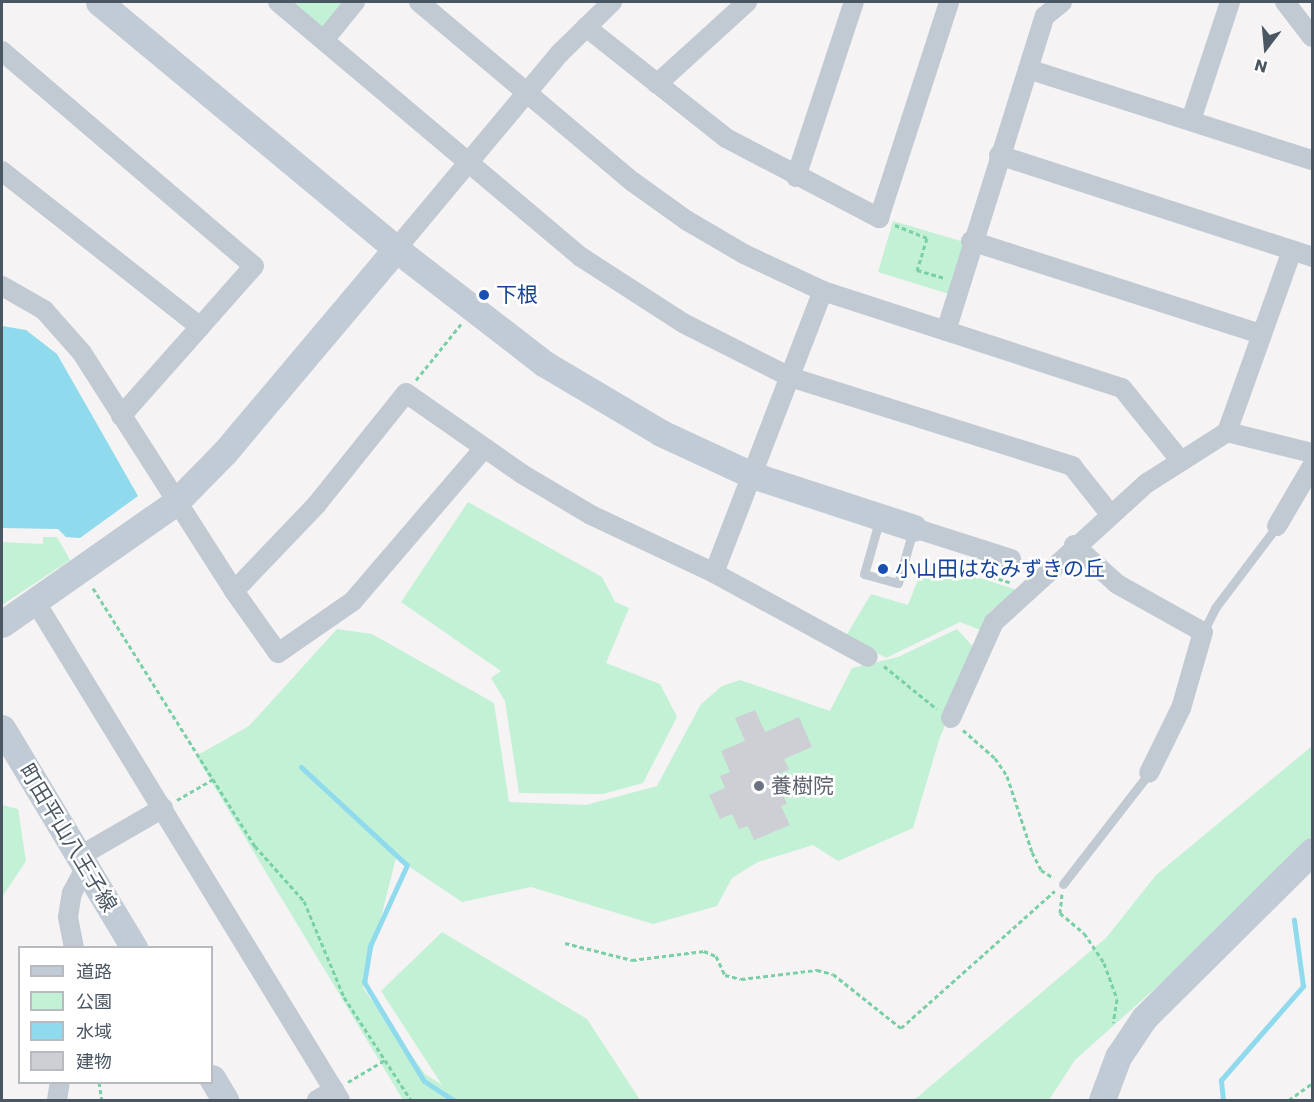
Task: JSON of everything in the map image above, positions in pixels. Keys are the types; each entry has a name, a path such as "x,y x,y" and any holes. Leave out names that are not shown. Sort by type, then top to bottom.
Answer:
{"street":[{"path":"99,2 472,310 600,398 752,475 1011,559"},
{"path":"278,2 581,257 683,323 790,377 1072,466 1110,514"},
{"path":"324,40 355,2"},
{"path":"419,2 525,94 686,220 744,255 823,291 1122,388 1181,461"},
{"path":"2,624 175,503 240,436 525,94 612,2"},
{"path":"657,84 747,2"},
{"path":"796,177 854,2"},
{"path":"586,27 726,138 796,177 879,218 949,2"},
{"path":"946,331 971,241 1045,16 1062,2"},
{"path":"1191,120 1230,2"},
{"path":"1285,2 1312,37"},
{"path":"2,51 254,266 121,416"},
{"path":"1028,69 1312,160"},
{"path":"999,155 1312,257"},
{"path":"2,171 200,327"},
{"path":"971,241 1261,334"},
{"path":"951,718 994,622 1074,545 1110,514 1181,461 1227,432 1292,250"},
{"path":"2,286 45,310 82,353 175,503 278,653 353,601 484,448"},
{"path":"714,573 823,291"},
{"path":"234,591 318,504 406,393 484,448 591,515 714,573 868,657"},
{"path":"1227,432 1312,457 1277,526"},
{"path":"1074,545 1117,584 1203,633 1181,708 1149,773"},
{"path":"35,601 164,808 337,1095 317,1101"},
{"name":"町田平山八王子線","path":"2,729 133,946"},
{"path":"74,946 68,917 72,893 83,861 164,808"},
{"path":"1102,1101 1118,1057 1144,1018 1312,851"},
{"path":"213,1080 225,1101"},
{"path":"57,1101 60,1084"}],"lane":[{"path":"880,518 864,574 898,583 914,528"},
{"path":"1203,633 1215,608 1277,526"},
{"path":"1063,884 1149,773"}],"path":[{"path":"879,218 927,238 917,270 960,283"},
{"path":"406,393 472,310"},
{"path":"80,569 215,778 255,846 304,901 344,997 411,1101"},
{"path":"984,574 1027,589"},
{"path":"868,657 951,718 995,758 1007,776 1020,822 1041,870 1063,884"},
{"path":"164,808 215,778"},
{"path":"565,943 632,960 704,951 716,956 725,975 741,979 817,970 833,974 901,1028 1063,884"},
{"path":"1063,884 1060,913 1096,947 1117,999 1111,1035"},
{"path":"337,1095 385,1060"},
{"path":"1289,1101 1312,1083"},
{"path":"99,1084 102,1101"}],"green space":[{"path":"281,2 351,2 324,35"},
{"path":"893,221 964,242 949,294 878,272"},
{"path":"468,502 602,577 615,602 629,608 606,663 660,684 677,717 643,783 603,794 519,793 505,701 491,678 501,671 401,602"},
{"path":"43,537 57,537 70,560 2,605 2,542 43,544"},
{"path":"934,563 1017,590 988,613 983,631 960,622 886,658 846,636 871,594 908,605 921,572 929,575"},
{"path":"337,629 372,634 494,703 509,802 586,805 657,786 701,704 722,686 740,680 830,711 852,668 898,657 957,629 976,650 939,740 913,828 838,861 813,845 758,862 732,878 717,906 653,924 531,887 462,902 396,858 363,988 425,1074 442,1085 381,991 442,932 587,1019 640,1100 403,1100 196,756 249,726"},
{"path":"1312,746 1312,836 1197,951 1075,1060 1049,1100 914,1100 1106,938 1156,875"},
{"path":"2,805 18,809 26,861 2,897"}],"water":[{"path":"2,326 26,330 57,354 138,496 80,538 66,537 58,529 2,528"}],"building":[{"path":"755,710 765,732 799,717 812,747 784,759 789,769 775,776 787,804 781,806 790,825 754,840 748,826 739,829 732,814 720,819 709,795 725,788 720,776 730,772 721,751 745,741 735,718"}],"waterway":[{"path":"301,767 407,865 370,946 364,982 424,1081 453,1100"},
{"path":"1223,1100 1221,1080 1303,986 1294,920"}],"place":[{"name":"下根","path":"484,295"},
{"name":"小山田はなみずきの丘","path":"883,569"},
{"name":"養樹院","path":"759,786"}]}
